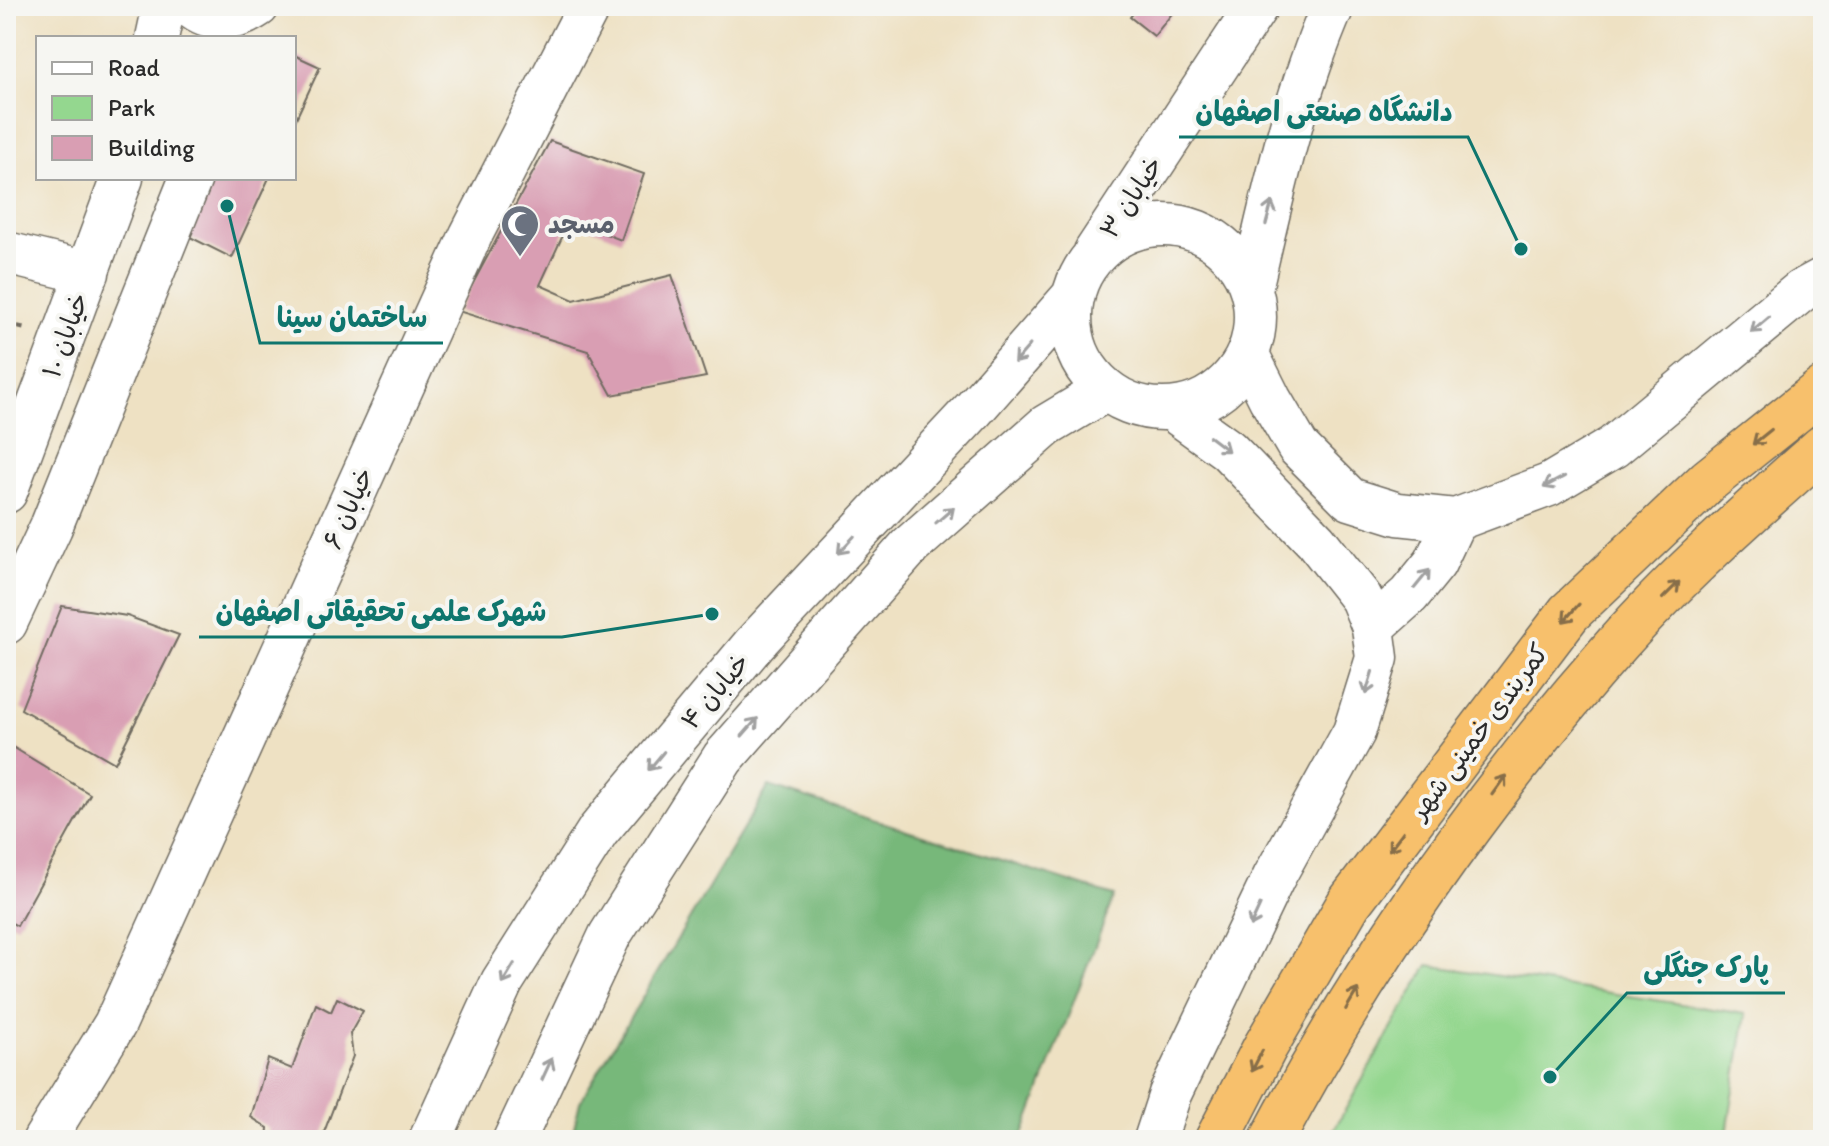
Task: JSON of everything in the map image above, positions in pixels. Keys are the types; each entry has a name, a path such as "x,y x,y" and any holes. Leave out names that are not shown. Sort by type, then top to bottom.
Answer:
{"highway":[{"name":"کمربندی خمینی شهر","path":"1217,1140 1264,1049 1349,903 1569,613 1709,480 1823,389"},
{"name":"کمربندی خمینی شهر","path":"1272,1140 1308,1072 1386,943 1509,771 1619,642 1730,529 1823,447"}],"lane":[{"path":"157,36 164,6"},
{"path":"190,6 213,18 230,19 259,6"},
{"path":"233,36 259,6"},
{"path":"247,36 259,6"},
{"name":"خیابان ۶","path":"44,1140 115,1024 471,235 589,6"},
{"name":"خیابان ۳","path":"1079,282 1135,188 1257,6"},
{"path":"1251,289 1292,125 1315,47 1333,6"},
{"name":"خیابان ۱۰","path":"6,492 121,180"},
{"path":"6,623 51,527 190,180"},
{"path":"1155,1140 1170,1094 1274,877 1354,732 1377,658 1373,627 1361,598 1316,541 1228,450 1174,411 1128,402 1106,390 1088,371 1076,348 1071,322 1079,282 1102,248 1124,234 1149,226 1175,226 1200,232 1223,246 1240,266 1251,289 1255,314 1248,355 1227,383 1204,399 1174,411"},
{"path":"6,253 88,273"},
{"path":"1248,355 1298,447 1350,499 1398,514 1455,520 1549,485 1613,447 1801,291 1823,279"},
{"name":"خیابان ۴","path":"430,1140 502,982 598,831 755,643 973,410 1079,282"},
{"name":"خیابان ۴","path":"514,1140 610,935 723,758 910,546 1046,426 1106,390"},
{"path":"1316,541 1350,499"},
{"path":"1373,627 1409,595 1435,563 1455,520"}],"green space":[{"path":"769,786 1114,896 1021,1140 571,1140 580,1102"},
{"path":"1428,965 1746,1014 1726,1140 1328,1140"}],"building":[{"path":"1139,6 1178,6 1154,36 1130,17"},
{"path":"296,56 320,67 296,119"},
{"name":"مسجد","path":"550,141 644,174 621,240 570,220 540,285 574,300 672,275 706,377 612,395 588,351 458,311"},
{"path":"210,180 268,180 232,258 184,234"},
{"path":"62,606 127,616 179,635 115,763 21,709"},
{"path":"6,743 90,794 17,926 6,920"},
{"path":"337,998 363,1011 350,1034 353,1056 321,1140 267,1140 268,1128 251,1117 268,1059 292,1069 316,1004 331,1012"}],"place":[{"name":"ساختمان سینا","path":"227,206"},
{"name":"دانشگاه صنعتی اصفهان","path":"1521,249"},
{"name":"مسجد","path":"520,258"},
{"name":"شهرک علمی تحقیقاتی اصفهان","path":"712,614"},
{"name":"پارک جنگلی","path":"1550,1077"}]}
